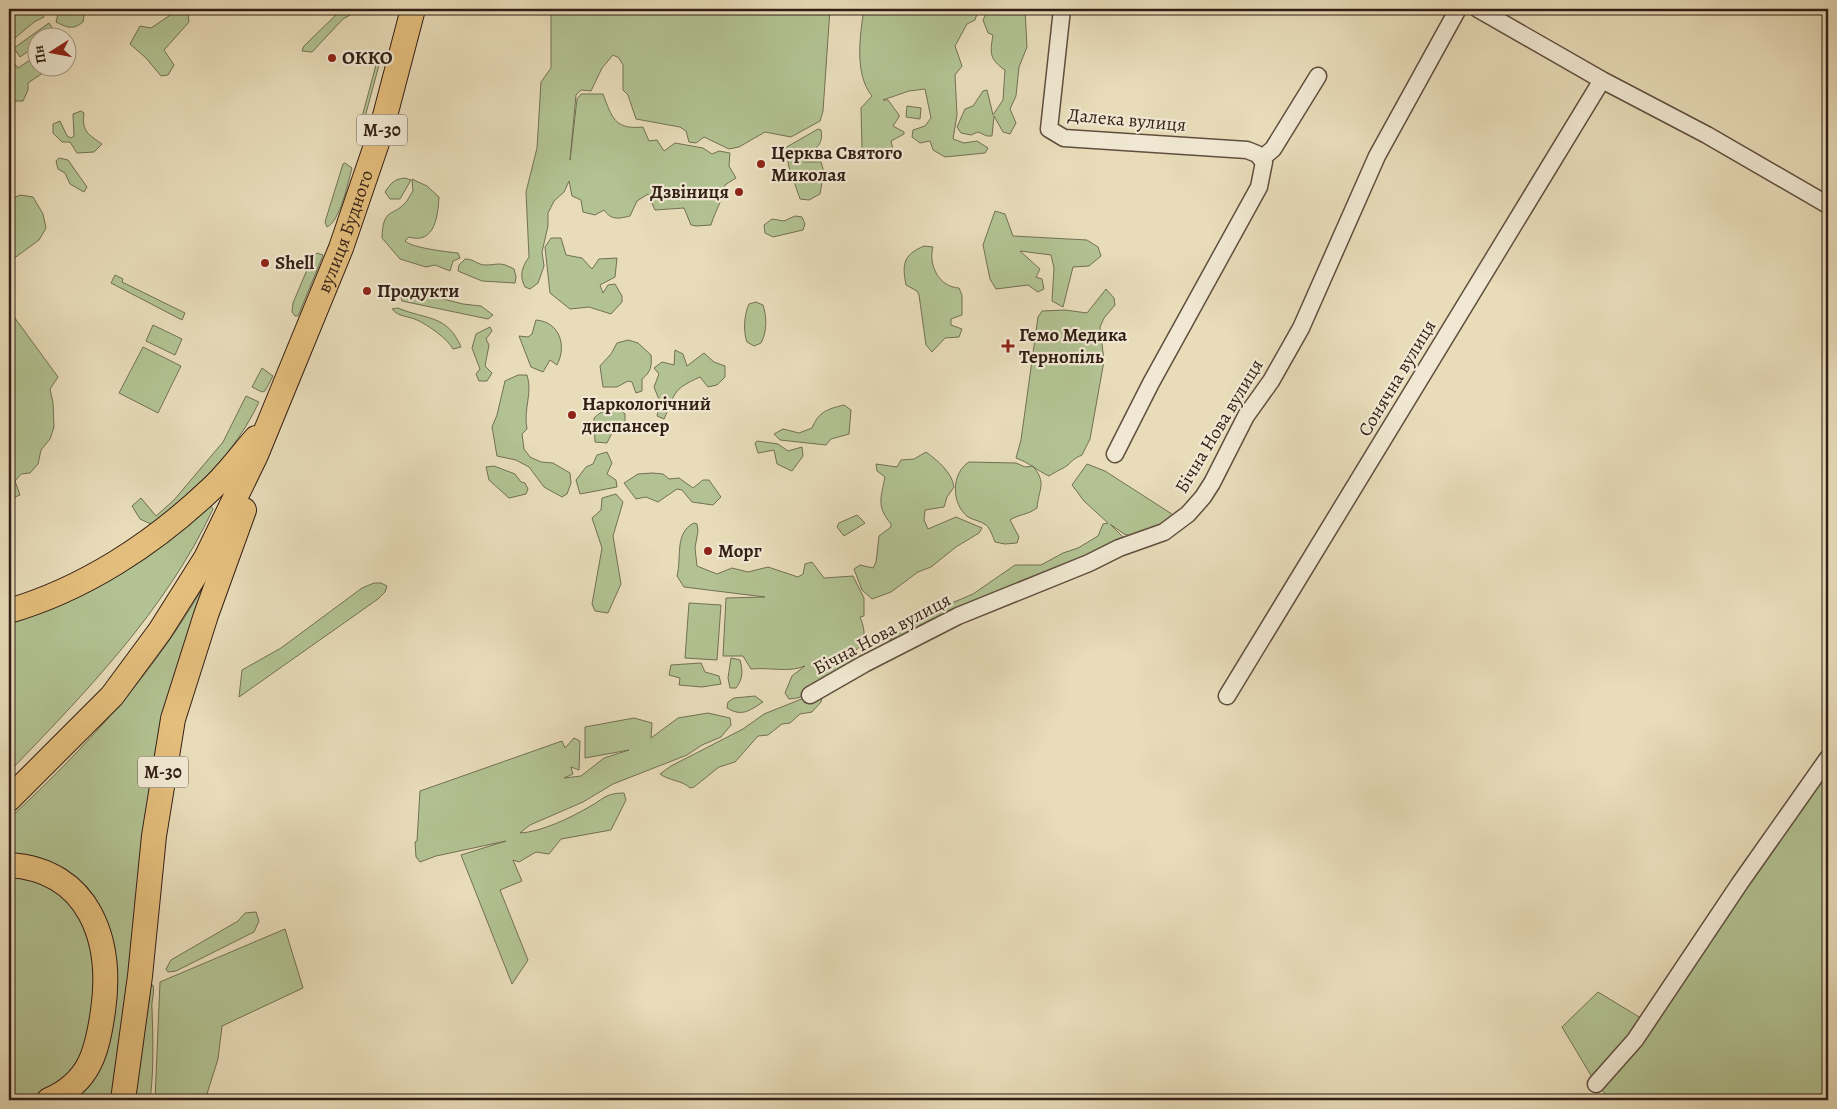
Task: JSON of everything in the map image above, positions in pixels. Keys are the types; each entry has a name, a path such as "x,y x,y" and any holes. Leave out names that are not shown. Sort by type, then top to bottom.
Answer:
{"highway":[{"name":"вулиця Будного","path":"270,422 350,224 381,132 413,9"},
{"name":"М-30","path":"9,799 112,696 160,631 206,558 270,422"},
{"path":"9,611 32,604 76,585 128,556 211,490 270,422"},
{"name":"М-30","path":"123,1100 140,976 154,836 173,719 206,615 242,518 256,455"},
{"path":"9,866 41,871 65,884 83,902 99,929 105,965 106,991 97,1051 86,1070 72,1088 49,1100"}],"street":[{"name":"Далека вулиця","path":"1062,9 1049,129 1064,138 1246,150 1262,158"},
{"name":"Бічна Нова вулиця","path":"810,695 864,664 958,616 1089,563 1119,548 1164,532 1188,514 1212,483 1246,416 1271,381 1300,328 1377,156 1458,9"},
{"path":"1478,9 1602,80 1707,135 1828,205"},
{"path":"1115,454 1155,374 1259,187 1264,172 1262,158 1273,149 1318,76"},
{"name":"Сонячна вулиця","path":"1227,696 1602,80"},
{"path":"1596,1084 1635,1040 1740,882 1828,758"}],"green space":[{"path":"18,9 38,9 44,17 34,22 9,43 9,14"},
{"path":"69,9 85,9 83,22 70,27 56,22 58,14"},
{"path":"342,9 361,9 343,19 312,52 302,51 304,46"},
{"path":"551,9 830,9 823,111 820,121 791,137 765,132 739,147 729,149 704,137 696,143 689,142 686,131 680,127 636,119 628,95 623,90 623,65 619,58 613,55 602,68 591,91 581,90 576,95 570,160 577,99 581,94 603,94 612,115 620,124 643,127 649,141 657,140 664,151 675,143 703,148 712,154 719,151 730,153 729,166 736,178 725,185 723,196 711,225 696,226 691,225 684,208 655,210 648,194 637,201 630,216 615,218 609,216 604,210 595,215 583,212 581,200 572,196 569,181 564,192 554,201 548,213 548,226 542,252 544,266 538,283 530,289 525,287 522,272 529,257 526,192 537,148 541,82 551,68"},
{"path":"864,9 985,9 978,11 975,20 967,24 955,46 962,66 955,75 957,115 953,139 964,143 977,141 988,148 985,153 945,157 933,150 930,141 920,143 912,137 913,130 925,126 931,118 925,89 909,91 883,100 888,100 899,115 893,126 904,132 904,134 891,141 895,157 862,149 861,108 872,96 866,87 861,66 860,42"},
{"path":"1002,9 1025,9 1027,47 1019,67 1016,96 1010,109 1016,123 1010,134 1003,132 994,116 992,136 978,132 971,135 961,133 957,127 965,109 973,106 983,91 987,90 993,115 1003,100 1005,70 993,59 991,47 993,35 988,33 983,20 986,14 996,13"},
{"path":"178,10 188,14 189,22 164,50 174,65 168,75 161,76 146,58 130,44 140,26 151,28"},
{"path":"49,23 52,28 42,28"},
{"path":"28,38 28,51 20,57 14,48"},
{"path":"9,56 18,68 28,61 28,78 35,78 28,83 28,90 23,101 9,101"},
{"path":"376,65 379,65 365,117 362,117"},
{"path":"907,106 921,108 920,119 906,117"},
{"path":"81,111 84,113 83,119 87,132 102,144 94,152 77,153 70,142 62,142 53,133 53,124 60,121 67,136 71,138 74,136 73,114"},
{"path":"818,129 821,130 822,135 820,143 804,158 804,162 821,162 824,172 820,194 809,200 800,199 789,167 785,148"},
{"path":"59,158 68,160 87,187 84,192 70,184 65,173 58,169 56,161"},
{"path":"345,163 352,168 346,192 340,210 332,223 327,227 325,222 343,164"},
{"path":"405,178 411,180 400,199 390,199 385,192 387,189 395,180"},
{"path":"412,179 427,186 439,197 436,220 430,233 425,237 409,237 405,241 422,248 458,253 460,258 453,261 450,271 435,265 426,267 400,259 382,238 384,221 407,201 413,191"},
{"path":"20,195 33,197 43,214 46,228 39,240 9,262 9,200"},
{"path":"995,211 1005,214 1013,236 1087,240 1098,247 1101,256 1089,266 1073,267 1063,307 1052,301 1054,268 1051,255 1020,251 1040,269 1036,277 1042,279 1044,289 1038,292 1028,285 996,289 990,279 983,245"},
{"path":"795,216 802,217 805,224 803,230 773,237 765,233 764,225 772,219 784,221"},
{"path":"551,238 561,238 566,255 582,258 592,269 599,259 617,258 615,277 600,285 603,293 608,285 615,284 622,296 622,302 611,314 589,307 570,309 550,293 545,247"},
{"path":"924,246 933,247 932,261 937,274 946,284 959,288 962,295 962,315 951,319 951,325 962,329 959,337 945,338 932,352 926,345 919,295 917,291 906,285 904,271 908,257"},
{"path":"317,253 323,255 322,258 298,316 295,316 292,312 293,303 312,258"},
{"path":"465,259 482,265 499,264 514,269 515,283 482,281 458,271 459,265"},
{"path":"115,275 123,279 122,282 185,313 182,320 111,283"},
{"path":"1106,289 1114,298 1115,305 1104,318 1100,327 1104,361 1090,439 1082,455 1049,476 1016,458 1021,440 1038,317 1042,311 1065,310 1087,313"},
{"path":"408,290 463,304 481,306 493,315 488,319 402,301 400,294"},
{"path":"756,302 763,305 766,324 761,343 754,346 747,342 745,323 749,304"},
{"path":"398,308 442,323 455,336 461,347 453,349 447,341 432,329 417,320 397,314 392,309"},
{"path":"9,310 58,377 50,389 53,403 54,427 50,439 41,450 38,464 30,473 21,474 15,481 20,495 13,498 9,487"},
{"path":"536,320 551,325 556,330 561,343 560,358 557,365 550,360 543,372 531,367 519,336 528,337 532,334"},
{"path":"153,325 182,339 175,355 146,341"},
{"path":"490,327 492,331 486,339 489,345 485,366 492,373 487,381 479,381 476,374 480,369 472,348 476,334"},
{"path":"628,340 638,343 651,355 650,368 642,379 642,391 636,393 632,382 628,381 617,387 603,387 600,366 611,354 617,343"},
{"path":"143,347 181,366 158,413 119,393"},
{"path":"675,350 683,354 687,366 704,353 714,362 725,366 725,377 717,385 708,387 700,377 684,385 673,398 664,419 657,416 660,402 654,387 659,374 654,368 662,362 674,365"},
{"path":"262,368 273,376 265,391 262,392 252,387"},
{"path":"518,375 527,375 529,382 526,415 527,429 522,434 524,449 530,457 541,462 553,463 570,473 571,483 567,494 562,497 544,487 529,467 516,460 497,456 492,427 497,415 505,381"},
{"path":"246,396 259,402 238,439 226,455 199,483 153,525 140,519 132,506 141,498 156,516 174,500 223,442"},
{"path":"844,405 851,410 849,434 831,439 826,445 780,440 774,434 783,429 799,433 812,428 821,414"},
{"path":"618,408 625,414 625,426 614,429 607,443 595,442 594,418 600,413"},
{"path":"757,441 778,444 788,451 802,447 803,456 792,471 777,464 774,450 758,453 755,443"},
{"path":"607,452 612,463 607,474 616,480 617,487 580,494 576,480 586,467 593,464 597,455"},
{"path":"926,452 947,471 954,487 947,497 944,507 925,510 924,520 928,529 956,517 982,528 979,533 956,547 931,567 918,572 891,592 872,599 862,590 854,569 860,565 873,568 876,562 879,536 891,527 881,507 885,477 877,471 876,464 897,467 901,460 914,459"},
{"path":"969,462 1016,463 1025,467 1033,466 1040,477 1041,486 1037,508 1010,520 1019,537 1017,543 1005,544 995,542 986,525 968,517 962,511 956,497 956,481 963,467"},
{"path":"1087,464 1105,471 1175,516 1138,538 1124,534 1110,524 1128,542 886,644 903,626 973,594 1015,565 1041,565 1063,553 1078,548 1098,536 1103,524 1108,523 1084,501 1072,485"},
{"path":"494,466 515,474 521,482 525,483 528,489 526,494 509,498 489,480 486,467"},
{"path":"638,474 663,474 669,479 679,478 693,488 703,480 709,480 721,497 713,505 692,502 682,490 677,489 658,502 646,497 636,499 624,483"},
{"path":"616,494 623,502 613,536 621,584 608,613 595,611 592,604 602,548 592,518 601,510 602,498"},
{"path":"209,502 213,509 194,546 148,616 95,681 9,772 9,617"},
{"path":"857,515 865,523 844,536 837,527 839,523"},
{"path":"694,523 697,524 698,531 695,548 697,566 717,574 732,568 748,572 768,567 798,577 803,574 805,564 812,562 824,578 853,576 864,598 864,616 860,617 864,636 863,642 856,650 843,654 853,656 857,665 816,691 798,698 789,699 785,693 792,676 805,666 792,669 751,669 743,656 723,656 726,598 765,597 684,587 677,576 681,539 688,527"},
{"path":"211,573 146,835 130,960 116,1100 61,1100 94,1064 96,913 9,860 9,819 94,734 145,674 190,609"},
{"path":"374,583 381,583 387,586 385,592 378,599 239,697 242,670 281,648 362,588"},
{"path":"689,603 721,605 717,660 685,658"},
{"path":"731,658 740,660 742,668 742,675 736,688 730,688 728,678"},
{"path":"701,663 705,672 719,676 721,684 702,687 679,685 680,678 669,675 671,665"},
{"path":"755,696 763,702 745,712 732,711 727,708 728,702 734,698"},
{"path":"822,696 821,702 812,712 800,714 790,723 782,724 768,735 758,736 735,762 719,767 694,787 690,788 683,783 660,774 671,766 743,729 764,714 804,698"},
{"path":"708,713 730,718 731,725 721,737 702,745 687,755 613,784 583,802 530,825 520,833 555,824 609,795 624,793 626,800 611,830 561,839 549,854 536,852 519,862 513,860 522,881 500,890 528,960 512,984 461,855 506,841 436,856 420,862 416,857 415,842 417,841 420,791 562,741 565,748 574,738 580,741 579,770 571,767 573,774 564,778 581,776 604,758 629,750 585,758 585,727 634,718 652,723 651,738 678,718"},
{"path":"1828,756 1828,1100 1612,1100 1598,1087 1562,1027 1598,992 1649,1023"},
{"path":"9,870 42,878 86,917 100,987 79,1070 39,1099 9,1100"},
{"path":"256,912 259,921 254,932 176,971 168,972 166,969 171,960 238,921 245,913"},
{"path":"285,929 303,988 222,1026 218,1059 205,1100 155,1100 160,982"},
{"path":"149,985 153,985 154,991 152,1006 153,1066 150,1100 131,1100"}],"place":[{"name":"ОККО","path":"332,58"},
{"name":"Церква Святого Миколая","path":"761,164"},
{"name":"Дзвіниця","path":"739,192"},
{"name":"Shell","path":"265,263"},
{"name":"Продукти","path":"367,291"},
{"name":"Гемо Медика Тернопіль","path":"1008,346"},
{"name":"Наркологічний диспансер","path":"572,415"},
{"name":"Морг","path":"708,551"}]}
